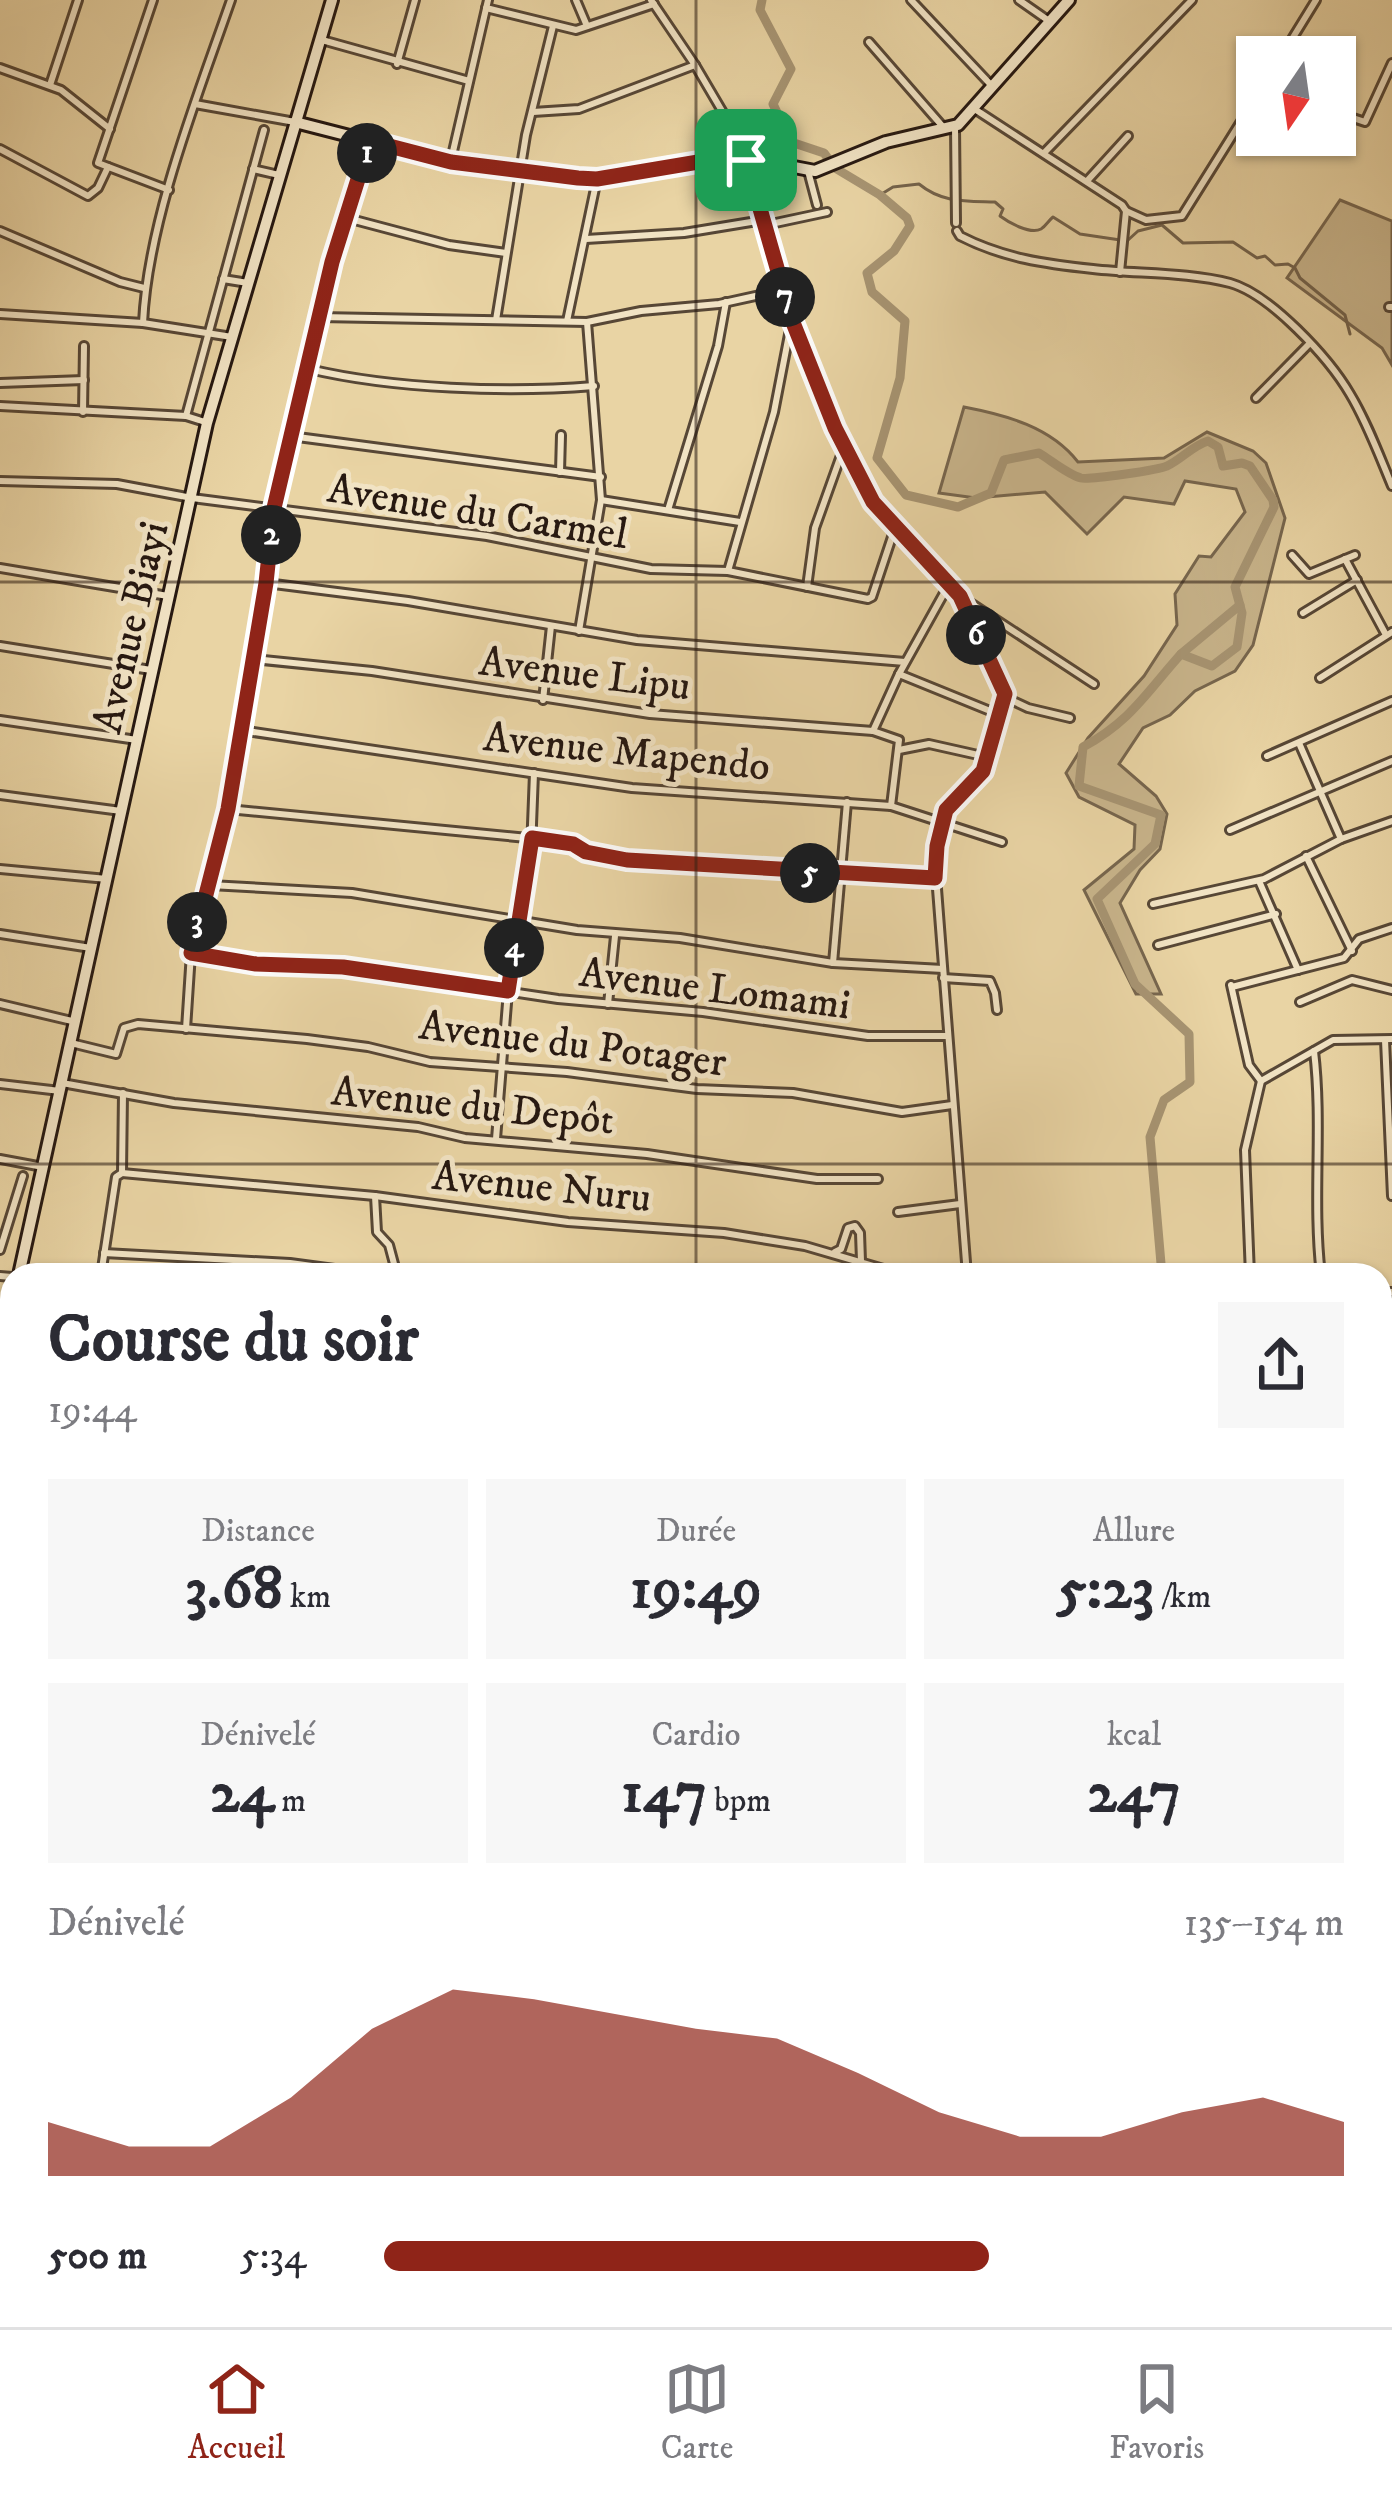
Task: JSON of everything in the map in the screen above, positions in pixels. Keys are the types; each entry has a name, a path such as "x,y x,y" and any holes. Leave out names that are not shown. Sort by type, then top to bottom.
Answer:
{"street":[{"path":"50,85 78,0"},
{"path":"153,0 98,161 170,190"},
{"path":"143,323 145,288 170,190 231,0"},
{"name":"Avenue Biayi","path":"20,1263 208,422 332,0"},
{"path":"397,64 415,0"},
{"path":"576,0 587,26"},
{"path":"911,0 991,85"},
{"path":"1019,0 1049,20"},
{"path":"195,104 295,122 451,162 523,172 597,179 734,156 808,171 894,139 950,127 973,108 1069,0"},
{"path":"1045,153 1192,0"},
{"path":"1294,36 1316,0"},
{"path":"451,162 487,4 574,30 652,2 732,126 792,320 844,446 873,502 960,596 1094,684"},
{"path":"496,320 532,112 553,26"},
{"path":"321,39 469,81"},
{"path":"869,43 950,127 958,235 997,254 1217,280 1244,288 1268,304 1348,389 1392,486"},
{"path":"1356,119 1366,122 1392,63"},
{"path":"532,112 579,109 695,64"},
{"path":"0,68 67,94 110,129"},
{"path":"973,108 1126,211 1149,220 1182,216 1236,129"},
{"path":"186,416 264,130"},
{"path":"1087,181 1128,136"},
{"path":"186,1029 191,953 228,809 274,508 319,317 370,141"},
{"path":"0,148 88,196 98,188 108,167"},
{"path":"253,169 280,175"},
{"path":"808,171 817,205"},
{"path":"567,321 597,179"},
{"path":"1120,272 1126,211"},
{"path":"586,239 684,233 827,212"},
{"path":"346,218 449,245 506,253"},
{"path":"0,231 145,288"},
{"path":"223,279 248,283"},
{"path":"319,317 587,322 783,290"},
{"path":"668,510 718,346 726,302"},
{"path":"0,314 143,323 232,337"},
{"path":"728,572 774,412 792,320"},
{"path":"579,631 601,500 587,322"},
{"path":"1256,398 1309,344"},
{"path":"83,412 84,346"},
{"path":"309,369 368,381 493,388 594,386"},
{"path":"0,382 84,380"},
{"path":"0,406 186,416 208,422"},
{"path":"560,472 561,435"},
{"path":"290,436 601,477"},
{"path":"807,587 815,528 844,446"},
{"name":"Avenue du Carmel","path":"0,481 163,490 192,498 487,536 660,570 728,572 871,598 895,528"},
{"path":"601,500 740,522"},
{"path":"1292,555 1310,574 1355,555"},
{"path":"1319,678 1389,634 1345,559"},
{"path":"0,568 170,596"},
{"path":"1303,613 1357,580"},
{"path":"266,583 637,640 905,662"},
{"path":"891,806 897,737 873,731 898,674 948,586"},
{"path":"960,596 1005,694 1019,705 1070,718"},
{"path":"543,700 551,626"},
{"path":"0,646 153,670"},
{"name":"Avenue Lipu","path":"253,659 392,674 650,714 873,731"},
{"path":"898,674 1000,715"},
{"path":"966,1263 935,878 946,810 983,771 1005,694"},
{"path":"1267,756 1392,701"},
{"path":"0,720 137,740"},
{"name":"Avenue Mapendo","path":"241,730 632,788 891,806 1002,842"},
{"path":"1298,742 1341,838"},
{"path":"899,750 929,744 987,757"},
{"path":"1231,830 1392,761"},
{"path":"496,1138 508,991 532,838 534,773"},
{"path":"0,794 122,812"},
{"path":"832,963 848,802"},
{"path":"228,809 532,838 573,844 616,859 935,878"},
{"path":"1153,904 1259,880 1341,838 1392,821"},
{"path":"1306,856 1352,951"},
{"path":"0,869 106,878"},
{"path":"1259,880 1298,970"},
{"path":"210,885 352,893 615,935 680,938 832,963 990,981 997,1010"},
{"path":"1158,945 1276,914"},
{"path":"1261,1082 1249,1066 1232,986 1344,958 1358,939 1392,928"},
{"path":"0,934 92,948"},
{"path":"608,1004 615,935"},
{"name":"Avenue Lomami","path":"191,953 256,964 343,967 868,1036 947,1036"},
{"path":"1300,1002 1352,980 1392,990"},
{"path":"0,1004 76,1022"},
{"name":"Avenue du Potager","path":"71,1043 115,1054 121,1034 130,1025 308,1039 430,1062 793,1094 902,1112 952,1105"},
{"path":"1250,1263 1245,1150 1261,1082 1334,1040 1388,1039 1392,1196"},
{"path":"1314,1052 1321,1122 1316,1166 1320,1263"},
{"name":"Avenue du Depôt","path":"0,1084 418,1126 465,1138 646,1154 817,1179 878,1179"},
{"path":"103,1263 116,1177 122,1173 123,1093"},
{"path":"0,1159 43,1167"},
{"name":"Avenue Nuru","path":"122,1173 375,1196 568,1222 724,1233 833,1253 841,1249 848,1228 855,1226 860,1233 861,1262"},
{"path":"0,1250 23,1176"},
{"path":"375,1196 377,1232 389,1245 394,1263"},
{"path":"898,1211 960,1204"},
{"path":"2,1234 27,1239"},
{"path":"104,1253 290,1263"},
{"path":"833,1253 864,1263"}],"shaded area":[{"path":"1340,200 1392,221 1392,365 1382,348 1287,278"},
{"path":"964,407 1041,431 1078,462 1164,458 1207,432 1253,451 1266,463 1285,518 1253,645 1235,671 1195,691 1170,715 1143,728 1119,764 1156,796 1167,814 1160,849 1120,903 1161,994 1136,994 1084,890 1134,849 1135,825 1079,797 1066,773 1088,738 1144,676 1177,625 1175,594 1199,556 1211,557 1245,512 1236,489 1185,481 1174,504 1124,497 1087,534 1045,492 976,498 939,493"}],"waterway":[{"path":"762,0 760,10 791,69 773,104 791,142 824,153 835,168 880,195 910,226 894,251 867,273 872,292 905,321 900,378 877,458 906,495 958,507 991,493 1004,460 1039,453 1076,476 1097,478 1167,466 1208,441 1218,447 1223,466 1250,466 1273,500 1274,507 1235,587 1242,613 1237,647 1212,666 1181,654 1126,716 1083,747 1079,786 1161,815 1155,844 1097,899 1135,984 1189,1034 1190,1082 1164,1100 1150,1137 1161,1263"},
{"path":"880,195 893,187 919,184 946,198 995,202 1003,209 1000,216 1031,230 1041,229 1053,217 1080,234 1127,241 1138,231 1162,225 1183,243 1233,242 1257,258 1265,256 1275,265 1295,268 1300,278 1345,315 1350,334"},
{"path":"1181,654 1240,605"}],"route":[{"path":"370,141 451,162 597,179 734,156 746,160 792,320 827,412 873,502 960,596 1005,694 983,771 946,810 935,878 627,860 532,838 508,991 343,967 256,964 191,953 228,809 274,508 322,299 370,141"}]}
